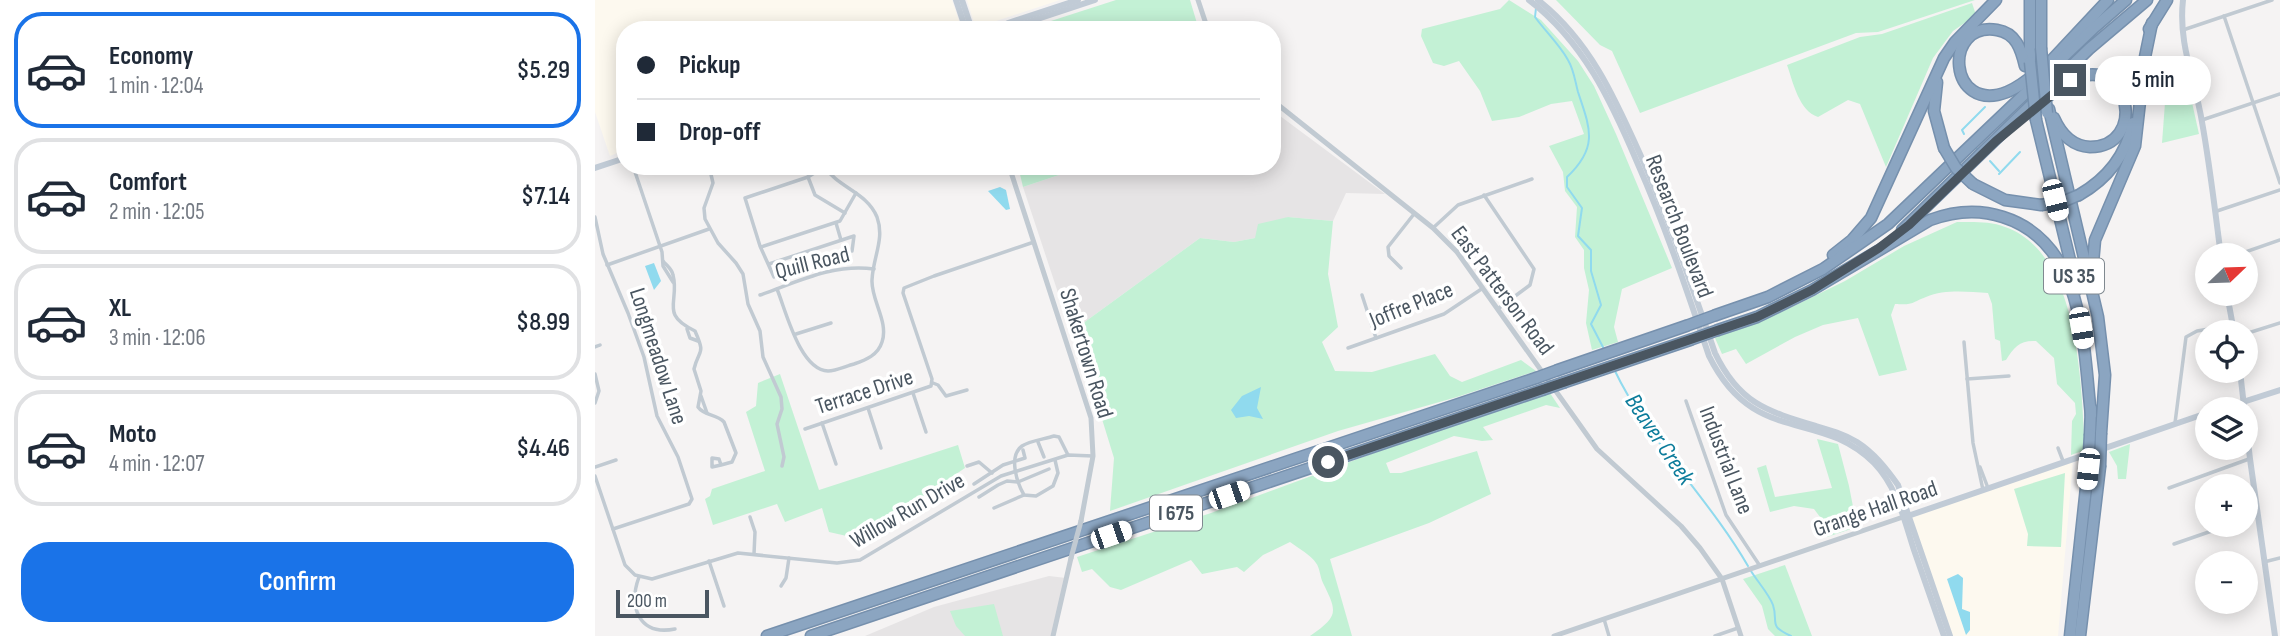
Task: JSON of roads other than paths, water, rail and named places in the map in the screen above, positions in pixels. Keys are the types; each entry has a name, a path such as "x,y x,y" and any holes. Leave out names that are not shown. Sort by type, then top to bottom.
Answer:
{"highway":[{"path":"1749,304 1834,254 1861,230 1876,208 1942,62 1959,38 1996,0"},
{"name":"US 35","path":"2030,0 2028,64 2036,120 2080,305 2088,362 2091,415 2100,467 2080,636"},
{"name":"US 35","path":"2043,0 2043,48 2049,110 2092,304 2101,367 2103,409 2088,469 2070,636"},
{"path":"1914,200 1941,169 2109,0"},
{"path":"2067,43 2117,0"},
{"name":"I 675","path":"767,636 1749,304 1823,269 1888,224 2126,0"},
{"name":"I 675","path":"811,636 1690,340 1786,304 1851,268 1909,225 2089,49 2147,0"},
{"path":"1959,38 1944,62 1935,91 1935,119 1944,148 1956,169 1973,184 2005,200 2041,205 2062,202 2079,195 2105,176 2126,147 2133,125 2141,54 2152,23 2167,0"},
{"path":"2092,288 2095,240 2135,146 2145,57 2152,23"},
{"path":"2028,64 2015,40 2007,33 1993,29 1970,37 1961,49 1958,62 1961,76 1967,85 1979,93 1994,96 2016,88 2050,61"},
{"path":"2043,48 2049,110 2092,288 2103,349 2103,409"},
{"path":"1996,141 2061,87 2081,76 2102,76 2115,84 2125,98 2127,113 2124,124 2115,137 2102,145 2086,146 2067,138 2049,110"},
{"path":"1851,268 1922,224 1948,214 1989,214 2008,219 2027,229 2053,253 2074,295 2084,349 2091,415"}],"main road":[{"path":"956,0 963,21"},
{"path":"962,0 969,21"},
{"path":"1015,21 1095,0"},
{"name":"Research Boulevard","path":"1528,0 1545,10"},
{"name":"Research Boulevard","path":"1538,0 1583,46 1611,90 1663,208 1715,353 1724,371 1735,388 1757,406 1774,414 1841,434 1878,459 1898,485 1944,636"},
{"path":"2183,0 2181,31 2202,120 2219,243"},
{"path":"595,169 616,161"},
{"path":"2258,398 2280,390"},
{"name":"Grange Hall Road","path":"1906,516 2195,417"},
{"path":"2258,515 2275,636"},
{"name":"Research Boulevard","path":"1906,516 1950,636"}],"street":[{"path":"1198,0 1205,21"},
{"path":"2181,31 2272,0"},
{"path":"2224,16 2280,183"},
{"path":"2202,120 2280,94"},
{"name":"East Patterson Road","path":"1281,107 1433,228 1457,252 1597,449 1681,526 1700,548 1722,579 1741,636"},
{"path":"636,175 666,271 673,282 673,307 678,321 687,329 695,331 702,355 694,369 708,413"},
{"path":"711,175 713,183 704,213 717,243 736,262 743,274 748,304 760,331 763,357 781,397 782,409 776,424 784,457 782,466"},
{"path":"774,277 745,198 811,175"},
{"path":"777,289 808,362 821,370 835,370 871,356 879,348 884,334 873,293 880,228 869,204 831,175"},
{"name":"Shakertown Road","path":"1012,175 1090,415 1093,435 1093,456 1053,636"},
{"path":"808,177 815,195 845,213"},
{"path":"1433,228 1458,205 1532,179"},
{"path":"2215,212 2280,190"},
{"path":"761,247 836,223 843,219 856,193"},
{"path":"1484,195 1534,269 1530,285 1499,308"},
{"path":"1401,268 1389,257 1388,247 1415,214"},
{"name":"Longmeadow Lane","path":"595,217 607,265 643,357 657,416 680,463 692,498 689,504 613,529"},
{"path":"836,223 841,240"},
{"path":"607,265 709,229"},
{"path":"769,264 854,236 852,251"},
{"path":"2258,248 2280,240"},
{"path":"967,390 946,396 938,385 932,384 904,288 1034,242"},
{"name":"Quill Road","path":"760,295 838,269 859,266 874,269"},
{"name":"Joffre Place","path":"1348,348 1444,314 1484,288"},
{"path":"1362,295 1376,338"},
{"path":"796,334 831,323"},
{"path":"2258,330 2280,323"},
{"path":"2175,423 2186,337 2195,332"},
{"path":"1965,342 1977,462 1985,489"},
{"path":"595,374 599,391 595,403"},
{"path":"1968,379 2009,376"},
{"name":"Terrace Drive","path":"805,429 929,388 932,384"},
{"path":"913,393 926,432"},
{"path":"701,396 698,407 702,412 724,422 736,453 732,462 721,465"},
{"name":"Industrial Lane","path":"1686,401 1726,516 1760,566"},
{"path":"868,408 881,448"},
{"path":"822,423 836,464"},
{"path":"1024,495 1014,462 1018,449 1054,436 1059,437 1068,454"},
{"path":"1038,442 1044,457"},
{"path":"2058,448 2064,463"},
{"path":"974,484 1003,466 1025,458 1023,450"},
{"name":"Willow Run Drive","path":"639,577 656,579 732,554 837,563 860,560 995,479 1068,454 1093,456"},
{"path":"595,467 616,460"},
{"path":"994,508 1024,495 1036,496 1047,492 1057,479 1055,460"},
{"path":"2168,488 2247,460"},
{"path":"967,466 979,462 992,473"},
{"path":"979,497 1007,481 1019,482 1049,469"},
{"path":"595,476 597,491 625,565 639,577 633,592 644,624 660,631 675,629"},
{"name":"Grange Hall Road","path":"1554,636 1906,516"},
{"path":"750,517 755,532 754,554"},
{"path":"2174,544 2195,537"},
{"path":"782,586 789,558"},
{"path":"2264,562 2280,558"},
{"path":"709,561 724,606"},
{"path":"1604,619 1609,636"},
{"path":"1714,636 1738,628"}],"water":[{"path":"1000,187 1006,190 1010,209 1006,210 988,191"},
{"path":"654,263 661,281 654,290 645,266"},
{"path":"1261,387 1257,408 1263,419 1249,416 1236,418 1231,410 1242,396"},
{"path":"1958,574 1963,578 1962,609 1970,612 1970,630 1966,635 1947,579"}],"waterway":[{"name":"Beaver Creek","path":"1536,8 1535,17 1570,64 1586,116 1588,146 1584,156 1567,177 1567,187 1582,208 1578,236 1591,250 1591,271 1601,305 1591,324 1605,351"},
{"path":"1964,134 1962,130 1985,107"},
{"path":"1999,174 2020,152"},
{"path":"1990,161 1999,171"},
{"name":"Beaver Creek","path":"1614,369 1661,445 1715,516 1748,566"},
{"name":"Beaver Creek","path":"1751,571 1771,601 1776,626 1791,636"}]}
